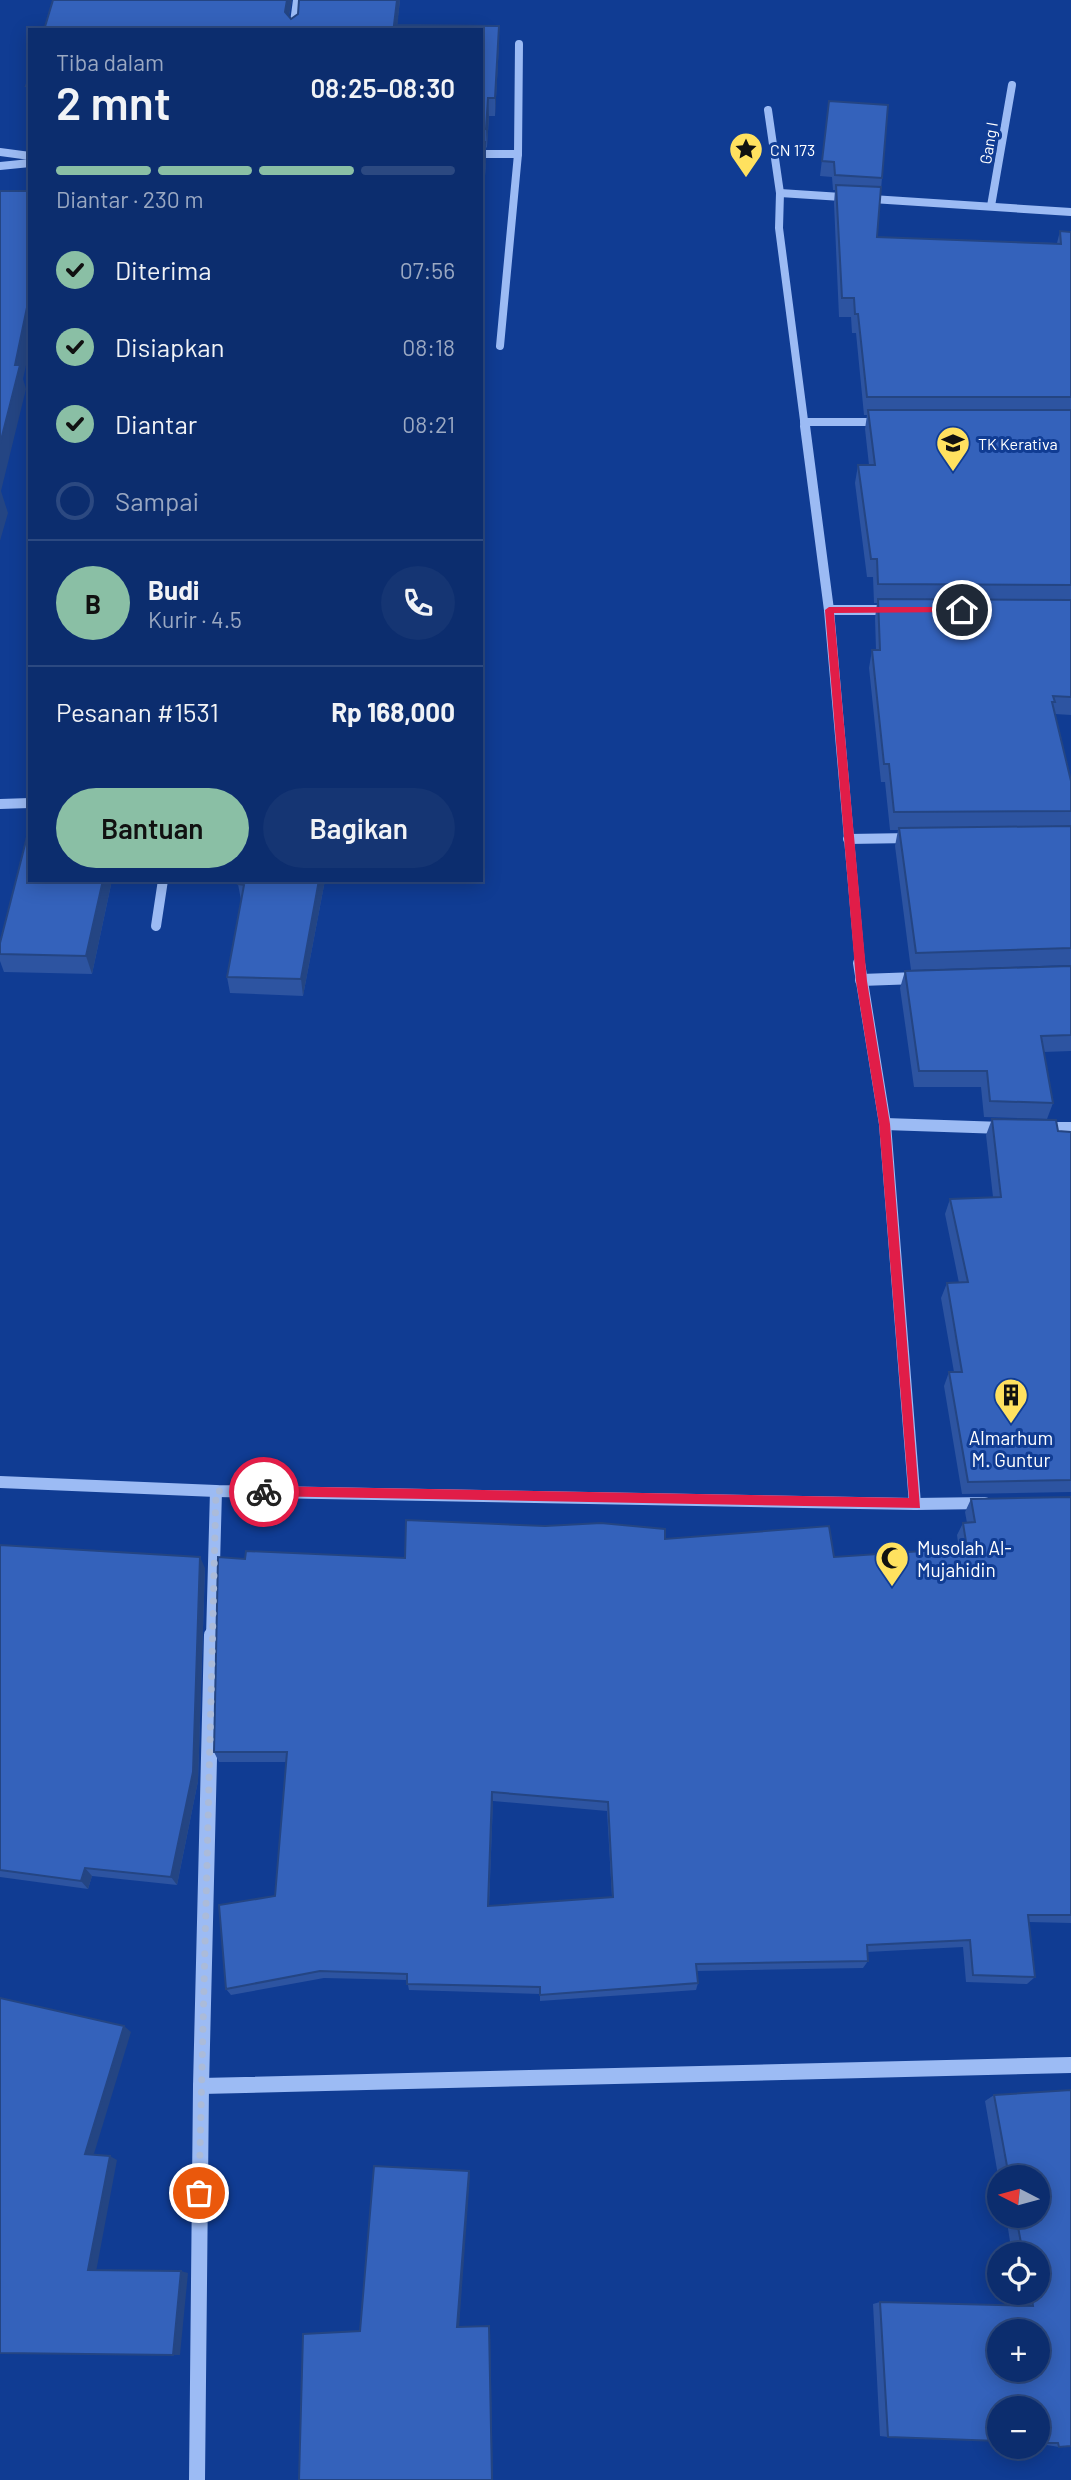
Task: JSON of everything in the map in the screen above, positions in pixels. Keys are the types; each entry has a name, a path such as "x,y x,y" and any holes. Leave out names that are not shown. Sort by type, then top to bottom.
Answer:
{"street":[{"path":"293,28 297,0"},
{"path":"500,346 517,154 519,44"},
{"name":"Gang I","path":"991,206 1012,85"},
{"path":"768,110 780,193 779,228 829,610 861,981 885,1124 915,1504"},
{"path":"0,152 28,156"},
{"path":"483,154 517,154"},
{"path":"0,166 28,163"},
{"path":"780,193 1071,212"},
{"path":"804,422 889,422"},
{"path":"829,610 908,610"},
{"path":"0,804 28,803"},
{"path":"848,839 918,838"},
{"path":"156,926 163,882"},
{"path":"861,981 924,978"},
{"path":"885,1124 1017,1128"},
{"path":"1030,1128 1071,1128"},
{"path":"0,1482 216,1491 915,1504 1006,1502"},
{"path":"197,2480 201,2086 216,1491"},
{"path":"201,2086 1071,2065"}],"building":[{"path":"53,0 287,0 285,12 291,19 298,14 299,0 397,0 394,25 499,26 495,98 488,98 486,129 483,130 483,28 45,28"},
{"path":"829,101 888,105 882,178 835,175 834,162 822,161"},
{"path":"483,142 485,142 483,176"},
{"path":"836,185 881,187 877,237 1061,244 1060,231 1071,232 1071,397 867,397 854,298 842,298"},
{"path":"0,191 28,191 28,303 15,365 20,365 0,444"},
{"path":"483,269 484,269 483,334"},
{"path":"868,410 1071,410 1071,585 878,584 877,559 871,559 858,465 875,465"},
{"path":"878,599 1071,600 1071,697 1053,696 1055,702 1052,702 1071,781 1071,811 894,812 889,764 884,764 872,650 880,650"},
{"path":"1071,826 1071,948 916,953 899,828"},
{"path":"28,833 28,882 103,882 86,956 0,954 0,943"},
{"path":"319,882 301,979 227,977 244,885 238,884"},
{"path":"1071,966 1071,1035 1041,1036 1053,1103 990,1101 987,1071 919,1071 905,971"},
{"path":"992,1119 1056,1120 1058,1131 1071,1132 1071,1480 968,1482 949,1372 962,1372 947,1283 968,1282 950,1199 1001,1197"},
{"path":"1071,1497 1071,1915 1028,1915 1035,1977 973,1975 970,1940 867,1945 868,1961 696,1964 698,1983 540,1995 540,1987 407,1984 407,1974 320,1971 226,1989 219,1905 275,1896 287,1752 214,1752 218,1557 245,1559 246,1551 405,1558 406,1520 545,1526 601,1523 665,1529 665,1539 829,1526 834,1557 967,1548 963,1523 975,1522 971,1499","holes":["492,1792 608,1802 613,1897 488,1906"]},
{"path":"0,1545 200,1557 193,1772 171,1877 85,1868 81,1881 0,1870"},
{"path":"0,1998 124,2026 85,2154 110,2156 88,2270 181,2271 173,2355 0,2353"},
{"path":"1071,2090 1071,2446 1059,2447 1058,2443 1050,2443 1050,2396 987,2396 987,2441 888,2437 880,2302 1050,2305 1050,2242 1021,2242 1018,2228 1050,2228 1050,2165 1007,2165 994,2095"},
{"path":"374,2166 469,2171 457,2327 489,2326 492,2480 299,2480 303,2334 360,2331"}],"way so far":[{"path":"199,2193 216,1491 264,1492"}],"place":[{"name":"CN 173","path":"746,179"},
{"name":"TK Kerativa","path":"953,473"},
{"name":"Almarhum M. Guntur","path":"1011,1425"},
{"name":"Musolah Al- Mujahidin","path":"892,1588"}],"route":[{"path":"264,1492 915,1504 885,1124 861,981 829,610 962,610"}]}
